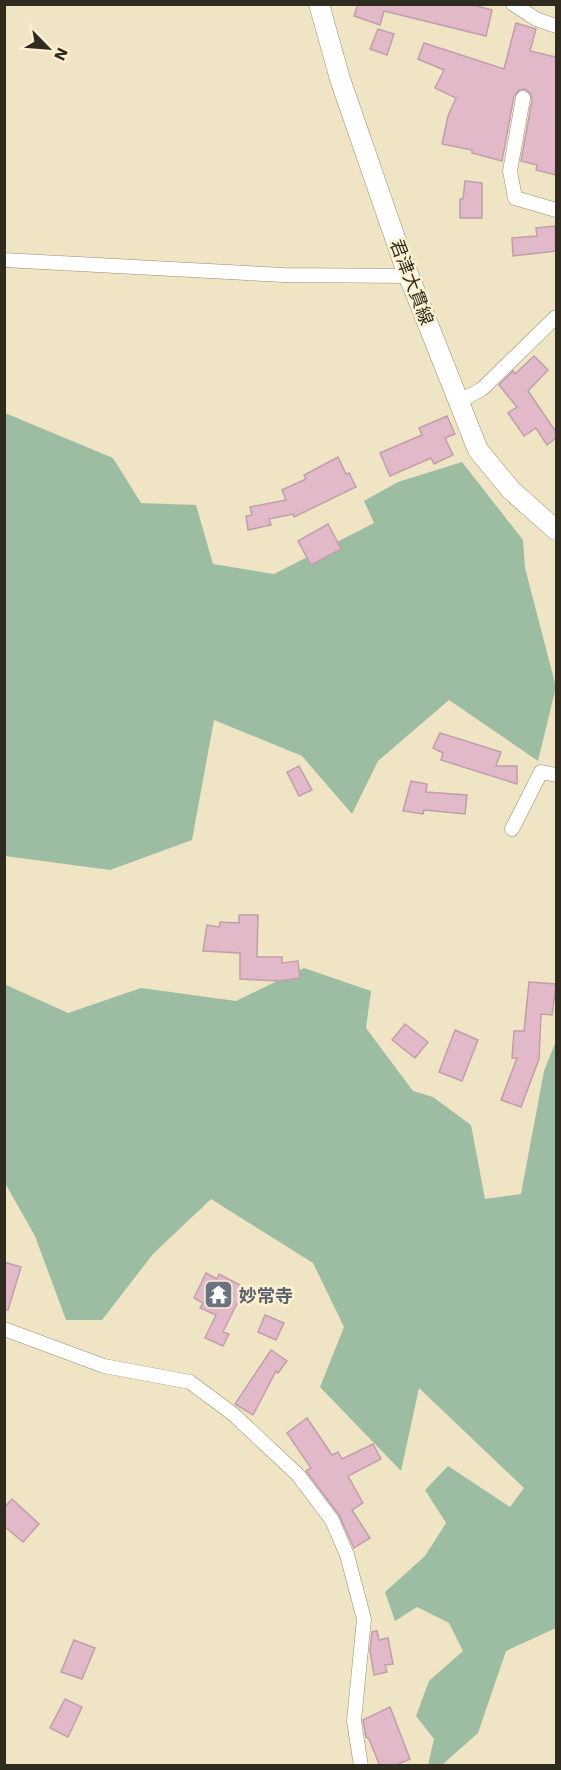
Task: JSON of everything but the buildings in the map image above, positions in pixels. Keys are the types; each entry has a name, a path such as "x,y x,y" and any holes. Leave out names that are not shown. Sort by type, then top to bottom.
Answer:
{"main road":[{"name":"君津大貫線","path":"319,4 340,79 408,276 478,450 512,491 556,530"}],"street":[{"path":"513,4 536,19 556,26"},
{"path":"523,98 510,171 515,198 556,210"},
{"path":"4,260 284,275 408,276"},
{"path":"458,402 482,389 556,317"},
{"path":"512,829 540,772 556,775"},
{"path":"4,1329 104,1366 190,1382 233,1414 298,1475 332,1520 347,1555 364,1619 354,1721 361,1766"}],"green space":[{"path":"5,413 113,458 141,503 196,505 213,564 274,574 374,523 364,501 398,482 462,462 523,540 525,568 556,687 538,761 449,700 378,761 352,814 302,756 214,720 192,840 110,870 5,856"},
{"path":"304,968 371,991 366,1028 413,1091 433,1097 471,1125 485,1199 521,1194 544,1071 556,1041 556,1628 506,1651 478,1733 442,1765 428,1765 434,1739 416,1716 429,1681 463,1651 449,1623 417,1607 395,1621 385,1592 425,1556 446,1523 425,1490 448,1466 510,1507 524,1488 419,1388 401,1471 320,1387 344,1327 313,1263 211,1199 153,1254 102,1320 66,1320 35,1236 5,1183 4,984 68,1013 141,988 236,1001"}],"place":[{"name":"妙常寺","path":"218,1295"}]}
